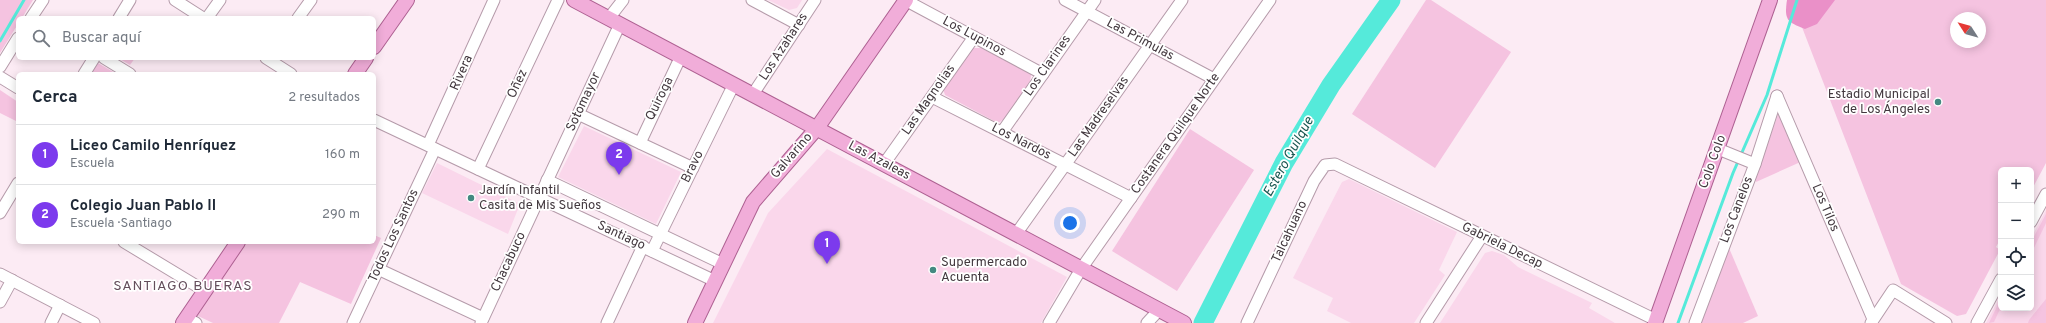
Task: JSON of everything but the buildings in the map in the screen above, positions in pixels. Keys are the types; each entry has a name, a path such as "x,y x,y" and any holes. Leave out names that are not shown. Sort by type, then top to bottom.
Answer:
{"main road":[{"path":"376,44 407,0"},
{"name":"Las Azaleas","path":"574,0 1184,323"},
{"name":"Galvarino","path":"695,323 753,202 817,128 906,0"},
{"name":"Colo Colo","path":"1655,322 1722,151 1770,0"},
{"path":"356,72 365,60"},
{"path":"189,321 205,291 237,244"}],"street":[{"path":"32,16 43,0"},
{"path":"120,16 130,0"},
{"path":"175,0 200,16"},
{"path":"209,16 220,0"},
{"path":"299,16 311,0"},
{"name":"Rivera","path":"432,147 494,0"},
{"name":"Oñez","path":"478,169 558,0"},
{"name":"Sotomayor","path":"547,180 578,114 623,0"},
{"path":"752,0 799,25"},
{"name":"Los Azahares","path":"753,94 815,0"},
{"name":"Los Lupinos","path":"906,0 1043,74"},
{"name":"Las Primulas","path":"1065,0 1214,79"},
{"name":"Los Clarines","path":"1002,132 1095,0"},
{"name":"Las Madreselvas","path":"1016,234 1182,0"},
{"name":"Costanera Quilque Norte","path":"1049,323 1081,268 1270,0"},
{"name":"Las Magnolias","path":"884,164 974,37"},
{"path":"0,66 16,41"},
{"name":"Quiroga","path":"640,143 681,56"},
{"path":"85,72 93,60"},
{"path":"107,60 127,72"},
{"path":"270,60 288,72"},
{"path":"0,77 16,87"},
{"name":"Bravo","path":"607,323 648,249 660,234 734,84"},
{"name":"Los Canelos","path":"1695,323 1755,164 1777,96"},
{"name":"Los Tilos","path":"1777,96 1872,321"},
{"name":"Los Nardos","path":"932,97 1131,198"},
{"path":"578,114 692,168"},
{"name":"Santiago","path":"376,121 715,281"},
{"name":"Todos Los Santos","path":"353,323 432,147"},
{"path":"1722,151 1755,164"},
{"name":"Talcahuano","path":"1247,323 1314,181 1326,165 1335,164 1348,170"},
{"name":"Gabriela Decap","path":"1348,170 1655,322"},
{"name":"Santiago","path":"547,180 723,264"},
{"name":"Chacabuco","path":"482,321 547,180"},
{"path":"0,214 16,186"},
{"path":"2034,216 2046,194"},
{"path":"1426,323 1482,236"},
{"path":"127,244 205,291"},
{"path":"378,269 482,321"},
{"path":"0,274 94,323"},
{"path":"0,302 12,280"},
{"path":"1977,323 1998,284"},
{"path":"1872,321 1893,290 1946,323"},
{"path":"51,323 60,305"},
{"path":"1147,323 1159,310"}],"shaded area":[{"path":"0,0 33,0 23,16 16,16 16,27 0,53"},
{"path":"768,0 802,0 797,8 789,10"},
{"path":"1426,0 1431,0 1511,52 1435,168 1352,114"},
{"path":"1787,0 1835,0 1817,24 1805,29 1794,24 1788,19 1786,12"},
{"name":"Estadio Municipal de Los Ángeles","path":"1808,0 2046,0 2046,163 2034,185 2034,167 1998,167 1998,243 1996,247 1998,248 1998,254 1966,314 1957,316 1901,284 1800,22"},
{"path":"972,48 981,48 1031,74 1024,94 1008,115 998,123 945,95 943,89"},
{"path":"121,60 134,60 130,65"},
{"path":"98,63 113,72 92,72"},
{"path":"0,90 16,101 16,121 0,113"},
{"path":"1781,106 1805,160 1756,182 1755,179"},
{"path":"584,126 681,172 656,224 558,177"},
{"path":"1190,129 1254,170 1177,291 1112,251"},
{"path":"827,149 1067,277 1041,323 713,323 768,213"},
{"name":"Jardín Infantil Casita de Mis Sueños","path":"437,163 520,204 508,234 422,193"},
{"path":"1349,179 1457,232 1439,270 1445,275 1414,323 1351,323 1327,311 1333,298 1293,278 1342,182"},
{"path":"2046,210 2046,323 1986,323 1998,301 1998,311 2034,311 2034,232"},
{"path":"2046,214 2046,223 2034,248 2034,236"},
{"path":"376,236 381,238 351,304 300,282 279,323 213,323 198,316 198,311 245,244 376,244"},
{"path":"1729,248 1758,316 1743,323 1701,323"},
{"path":"1492,251 1504,255 1518,267 1592,303 1589,308 1615,323 1440,323 1485,253"},
{"path":"2046,299 2046,323 2028,323 2029,320"},
{"path":"1998,304 1999,311 1994,322 1989,323"}],"waterway":[{"path":"0,41 24,0"},
{"name":"Estero Quilque","path":"1203,323 1284,163 1331,85 1391,0"},
{"path":"1678,323 1733,173 1767,95 1797,0"}],"place":[{"name":"Estadio Municipal de Los Ángeles","path":"1938,102"},
{"name":"Colegio Juan Pablo II","path":"619,175"},
{"name":"Jardín Infantil Casita de Mis Sueños","path":"471,198"},
{"name":"Liceo Camilo Henríquez","path":"827,264"},
{"name":"Supermercado Acuenta","path":"933,270"}],"district":[{"name":"SANTIAGO BUERAS","path":"183,286"}]}
